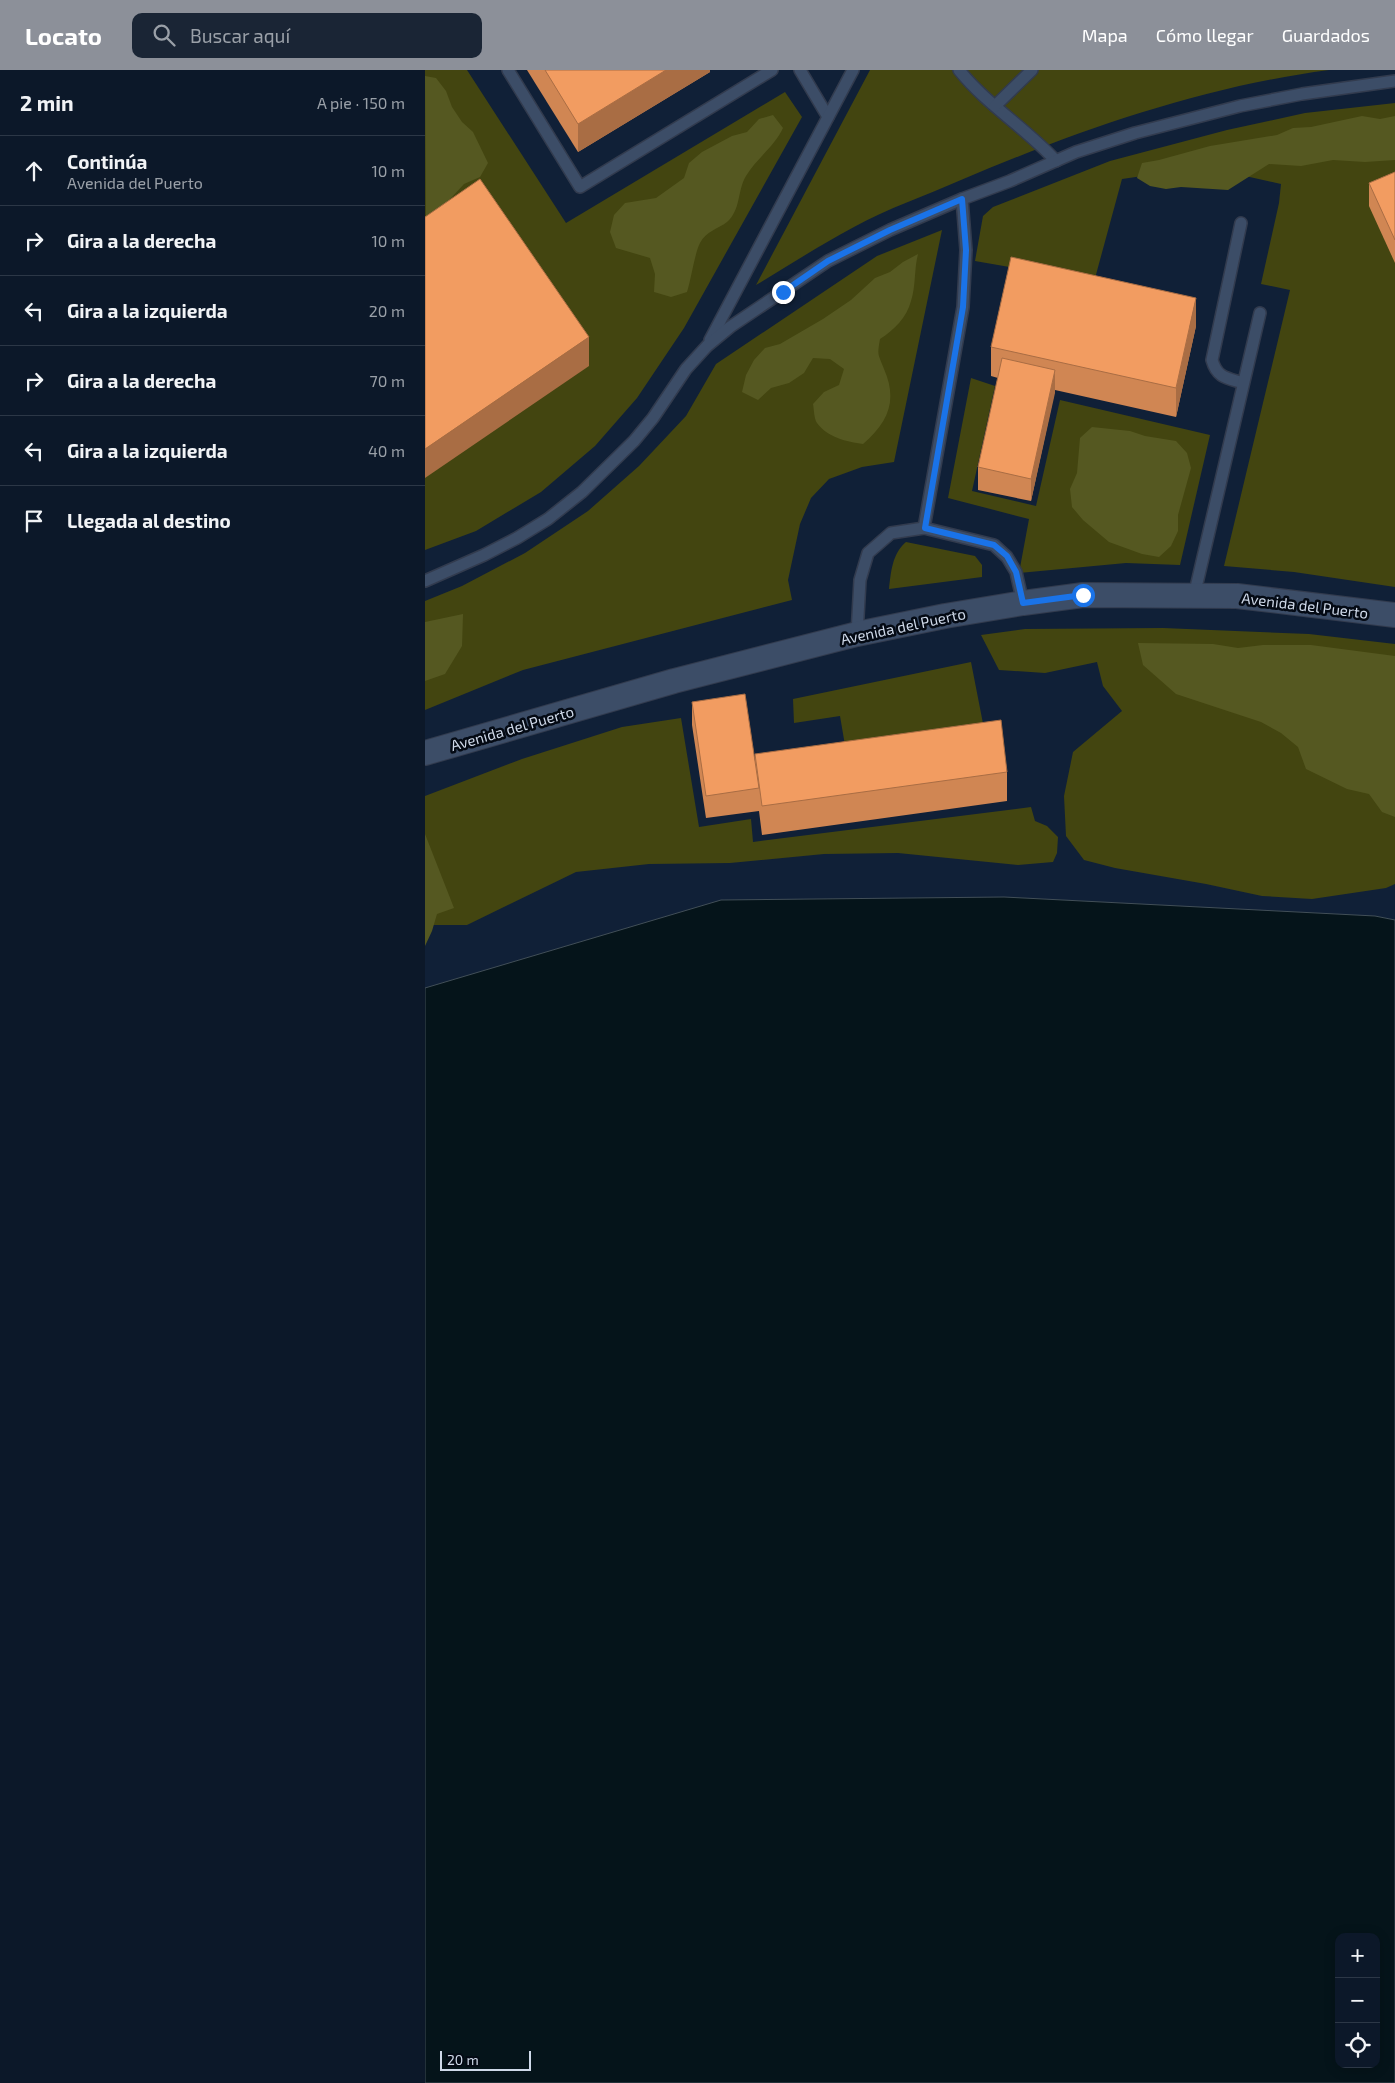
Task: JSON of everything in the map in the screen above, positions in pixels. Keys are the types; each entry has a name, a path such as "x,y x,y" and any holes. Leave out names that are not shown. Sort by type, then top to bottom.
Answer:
{"street":[{"name":"Avenida del Puerto","path":"425,753 674,681 857,634 945,616 1023,603 1083,595 1237,596 1395,615"}],"lane":[{"path":"508,70 580,186 772,70"},
{"path":"801,70 828,117"},
{"path":"707,346 853,70"},
{"path":"959,70 995,106 1043,145 1057,160"},
{"path":"995,106 1032,70"},
{"path":"425,580 484,555 548,519 582,492 633,441 653,418 686,369 707,346 729,327 828,261 890,230 962,199 1010,181 1076,152 1135,133 1240,106 1302,94 1395,81"},
{"path":"925,528 963,307 966,250 962,199"},
{"path":"1241,223 1212,360 1215,370 1222,376 1243,383"},
{"path":"1194,596 1259,313"},
{"path":"857,634 860,580 868,554 891,533 925,528 994,545 1007,556 1016,572 1023,603"}],"shaded area":[{"path":"425,70 467,70 566,223 785,92 802,117 684,328 637,398 595,446 541,492 476,531 425,550"},
{"path":"870,70 1329,70 1234,87 1187,99 1050,144 880,214 829,241 756,285"},
{"path":"1395,103 1395,587 1294,572 1224,566 1290,290 1261,284 1279,203 1281,184 1205,167 1122,179 1094,282 975,261 983,216 993,207 1110,161 1227,130 1305,113"},
{"path":"942,230 894,462 862,467 829,479 811,498 800,524 788,580 792,600 523,670 425,710 425,601 462,586 525,553 588,511 639,466 686,416 716,364 877,256"},
{"path":"971,378 995,386 972,491 1036,506 1060,400 1210,435 1180,565 1126,563 1019,573 1029,519 948,498"},
{"path":"906,542 975,556 982,565 982,577 889,589 895,558"},
{"path":"1163,628 1309,634 1395,644 1395,884 1386,888 1312,899 1262,896 1115,868 1084,860 1066,836 1064,796 1073,752 1122,711 1103,686 1097,662 1045,673 999,670 981,635 1025,629"},
{"path":"971,662 987,744 848,763 840,716 794,723 793,699"},
{"path":"681,718 699,827 751,819 753,842 1031,807 1035,821 1047,826 1058,837 1057,853 1053,862 1018,865 898,853 824,854 730,863 649,864 576,872 467,925 425,925 425,796 522,759 622,727"},
{"path":"1004,897 1375,916 1395,920 1395,2083 425,2083 425,988 721,900"}],"green space":[{"path":"425,76 436,78 446,91 452,107 462,122 473,132 488,163 480,177 464,184 441,209 426,217"},
{"path":"773,115 783,128 780,135 746,176 735,212 727,222 705,236 700,243 687,292 671,297 654,292 655,274 650,258 616,248 610,232 614,215 625,203 656,198 684,178 689,163 702,152 732,136 747,132 759,119"},
{"path":"1362,116 1380,119 1395,116 1395,160 1365,162 1333,160 1301,166 1269,164 1228,190 1181,187 1166,189 1150,186 1137,178 1142,163 1210,146 1277,135 1293,128 1311,127"},
{"path":"918,254 913,295 909,307 899,323 880,339 879,354 890,391 888,410 879,428 863,444 832,435 821,428 816,421 813,404 824,392 839,385 844,369 830,359 813,358 804,373 789,383 771,388 758,400 742,392 746,375 754,360 765,348 780,344 823,319 851,300 875,278 890,272"},
{"path":"1092,427 1130,431 1145,436 1176,441 1187,453 1191,468 1178,515 1178,531 1171,546 1159,557 1142,554 1109,542 1083,520 1072,507 1070,489 1077,473 1080,438"},
{"path":"463,614 462,646 445,674 425,681 425,622"},
{"path":"1138,643 1213,644 1238,648 1263,645 1311,645 1395,656 1395,817 1382,812 1369,794 1347,789 1306,769 1298,747 1281,733 1261,722 1176,694 1143,665"},
{"path":"425,834 454,908 437,914 425,946"}],"building":[{"path":"545,70 666,70 578,124"},
{"path":"1395,172 1395,240 1369,183"},
{"path":"480,179 589,337 425,449 425,217"},
{"path":"1011,257 1196,298 1176,388 991,347"},
{"path":"1002,358 1055,370 1031,479 978,467"},
{"path":"745,694 759,788 706,796 692,702"},
{"path":"1001,720 1007,772 762,806 755,754"}],"route":[{"path":"783,292 828,261 890,230 962,199 966,250 963,307 925,528 994,545 1007,556 1016,572 1023,603 1083,595"}]}
